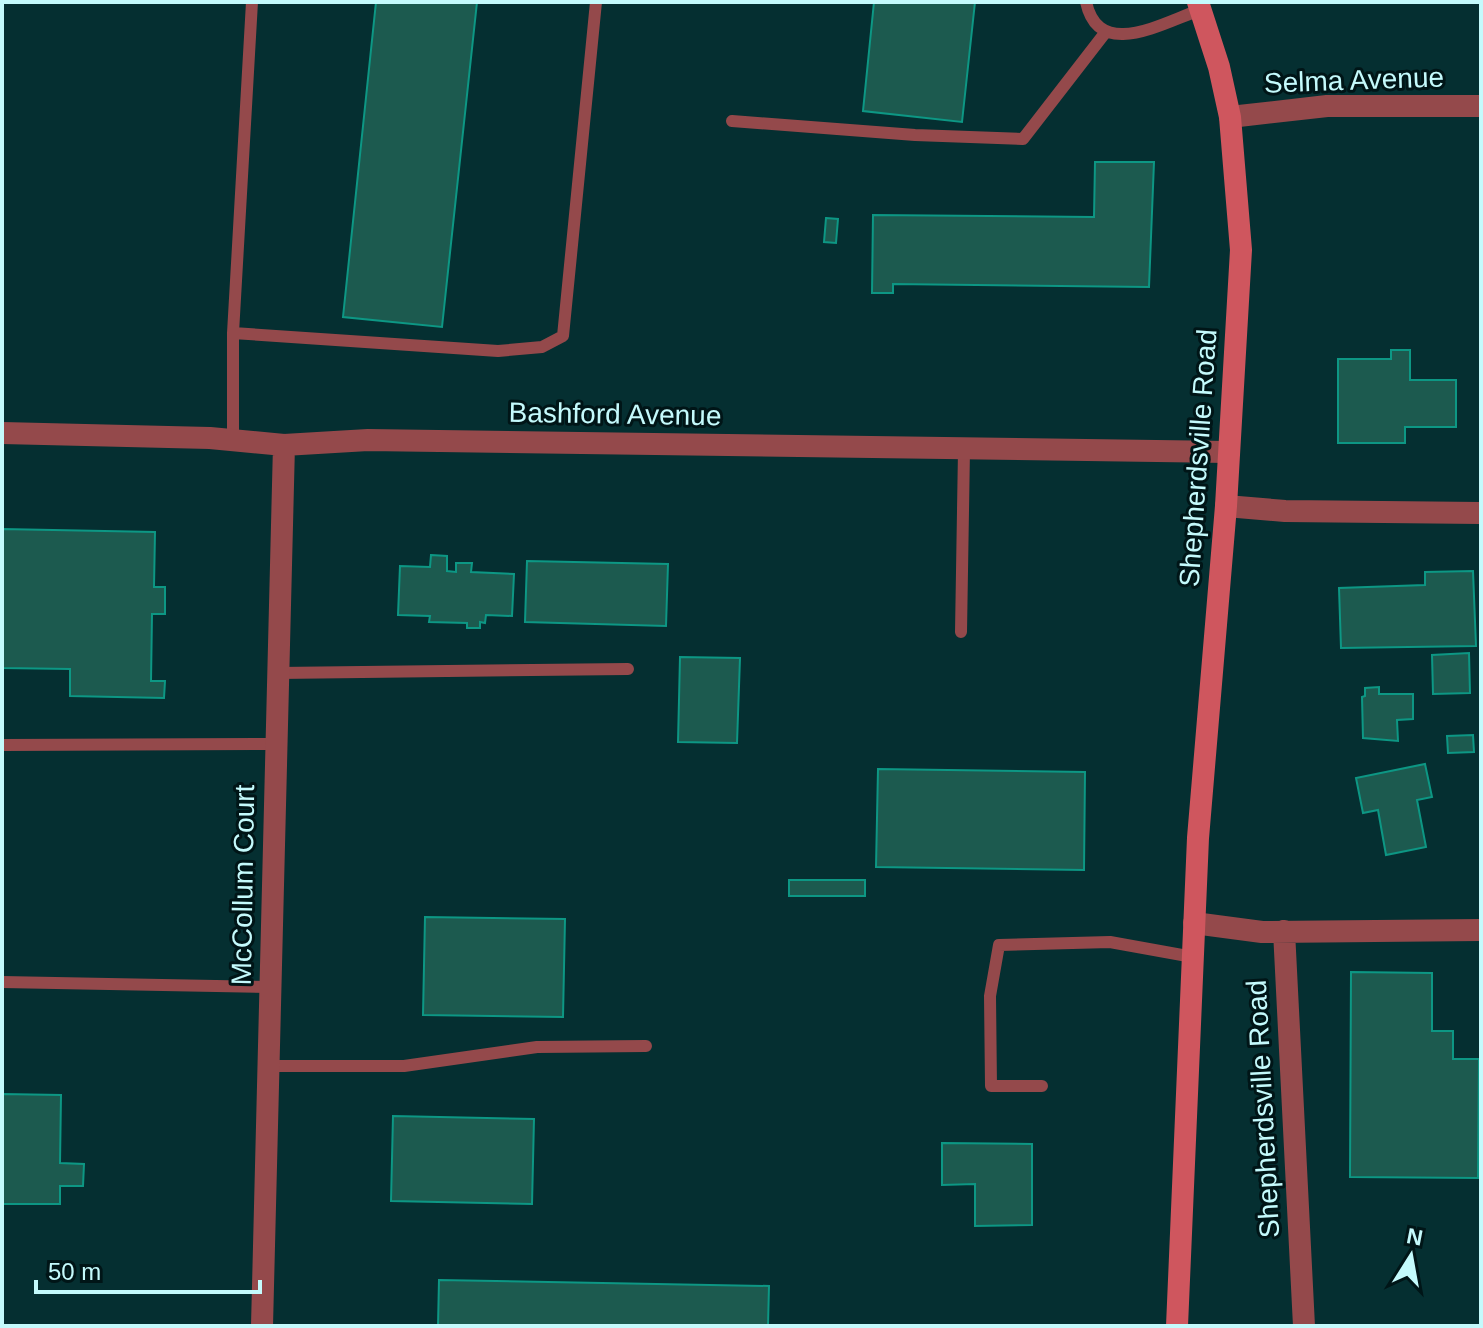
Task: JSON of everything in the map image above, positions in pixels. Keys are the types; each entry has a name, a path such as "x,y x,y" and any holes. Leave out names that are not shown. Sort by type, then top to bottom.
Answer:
{"main road":[{"name":"Shepherdsville Road","path":"1177,1326 1194,923 1226,506 1241,250 1230,117 1219,67 1199,6"}],"street":[{"name":"Selma Avenue","path":"1230,117 1327,106 1481,106"},
{"name":"Bashford Avenue","path":"2,433 233,439 284,445 368,440 1227,452"},
{"name":"McCollum Court","path":"262,1326 284,445"},
{"path":"1226,506 1481,513"},
{"path":"1194,923 1284,931 1481,930"},
{"name":"Shepherdsville Road","path":"1284,931 1304,1326"}],"lane":[{"path":"233,439 233,333 252,2"},
{"path":"233,333 498,351 542,347 563,336 596,2"},
{"path":"1086,2 1089,19 1105,33 1126,35 1199,6"},
{"path":"732,121 915,135 1023,139 1105,33"},
{"path":"961,632 964,450"},
{"path":"278,673 628,669"},
{"path":"2,745 276,744"},
{"path":"1042,1086 991,1086 990,996 999,945 1110,942 1193,957"},
{"path":"2,982 270,987"},
{"path":"268,1066 404,1066 537,1047 646,1046"}],"building":[{"path":"376,2 477,2 442,327 343,317"},
{"path":"874,2 975,2 962,122 863,111"},
{"path":"1095,162 1154,162 1149,287 893,284 893,293 872,293 873,215 1094,217"},
{"path":"826,218 838,219 836,243 824,242"},
{"path":"1391,350 1410,350 1410,380 1456,380 1456,427 1405,427 1405,443 1338,443 1338,359 1391,359"},
{"path":"2,529 155,532 154,587 165,587 165,614 152,614 151,681 165,681 164,698 70,696 70,669 2,668"},
{"path":"431,555 447,556 447,571 456,572 456,563 472,563 471,572 514,574 512,616 486,615 485,623 480,622 480,628 467,628 467,623 429,622 430,616 398,615 400,566 430,567"},
{"path":"527,561 668,564 666,626 525,622"},
{"path":"1473,571 1476,646 1341,648 1339,588 1425,585 1425,572"},
{"path":"1469,653 1470,693 1433,694 1432,655"},
{"path":"680,657 740,658 737,743 678,742"},
{"path":"1379,687 1379,694 1413,694 1413,719 1397,720 1398,741 1363,738 1362,697 1365,696 1365,688"},
{"path":"1473,735 1474,752 1448,753 1447,736"},
{"path":"1425,764 1432,797 1417,800 1426,847 1386,855 1378,810 1363,813 1356,778"},
{"path":"878,769 1085,772 1084,870 876,867"},
{"path":"789,880 865,880 865,896 789,896"},
{"path":"425,917 565,919 563,1017 423,1015"},
{"path":"1351,972 1432,973 1432,1031 1453,1031 1453,1059 1479,1059 1478,1178 1350,1177"},
{"path":"2,1094 61,1095 60,1163 84,1164 83,1186 60,1186 60,1204 2,1204"},
{"path":"393,1116 534,1119 532,1204 391,1201"},
{"path":"942,1143 1032,1144 1032,1225 975,1226 975,1184 942,1185"},
{"path":"439,1280 769,1286 768,1326 438,1326"}]}
